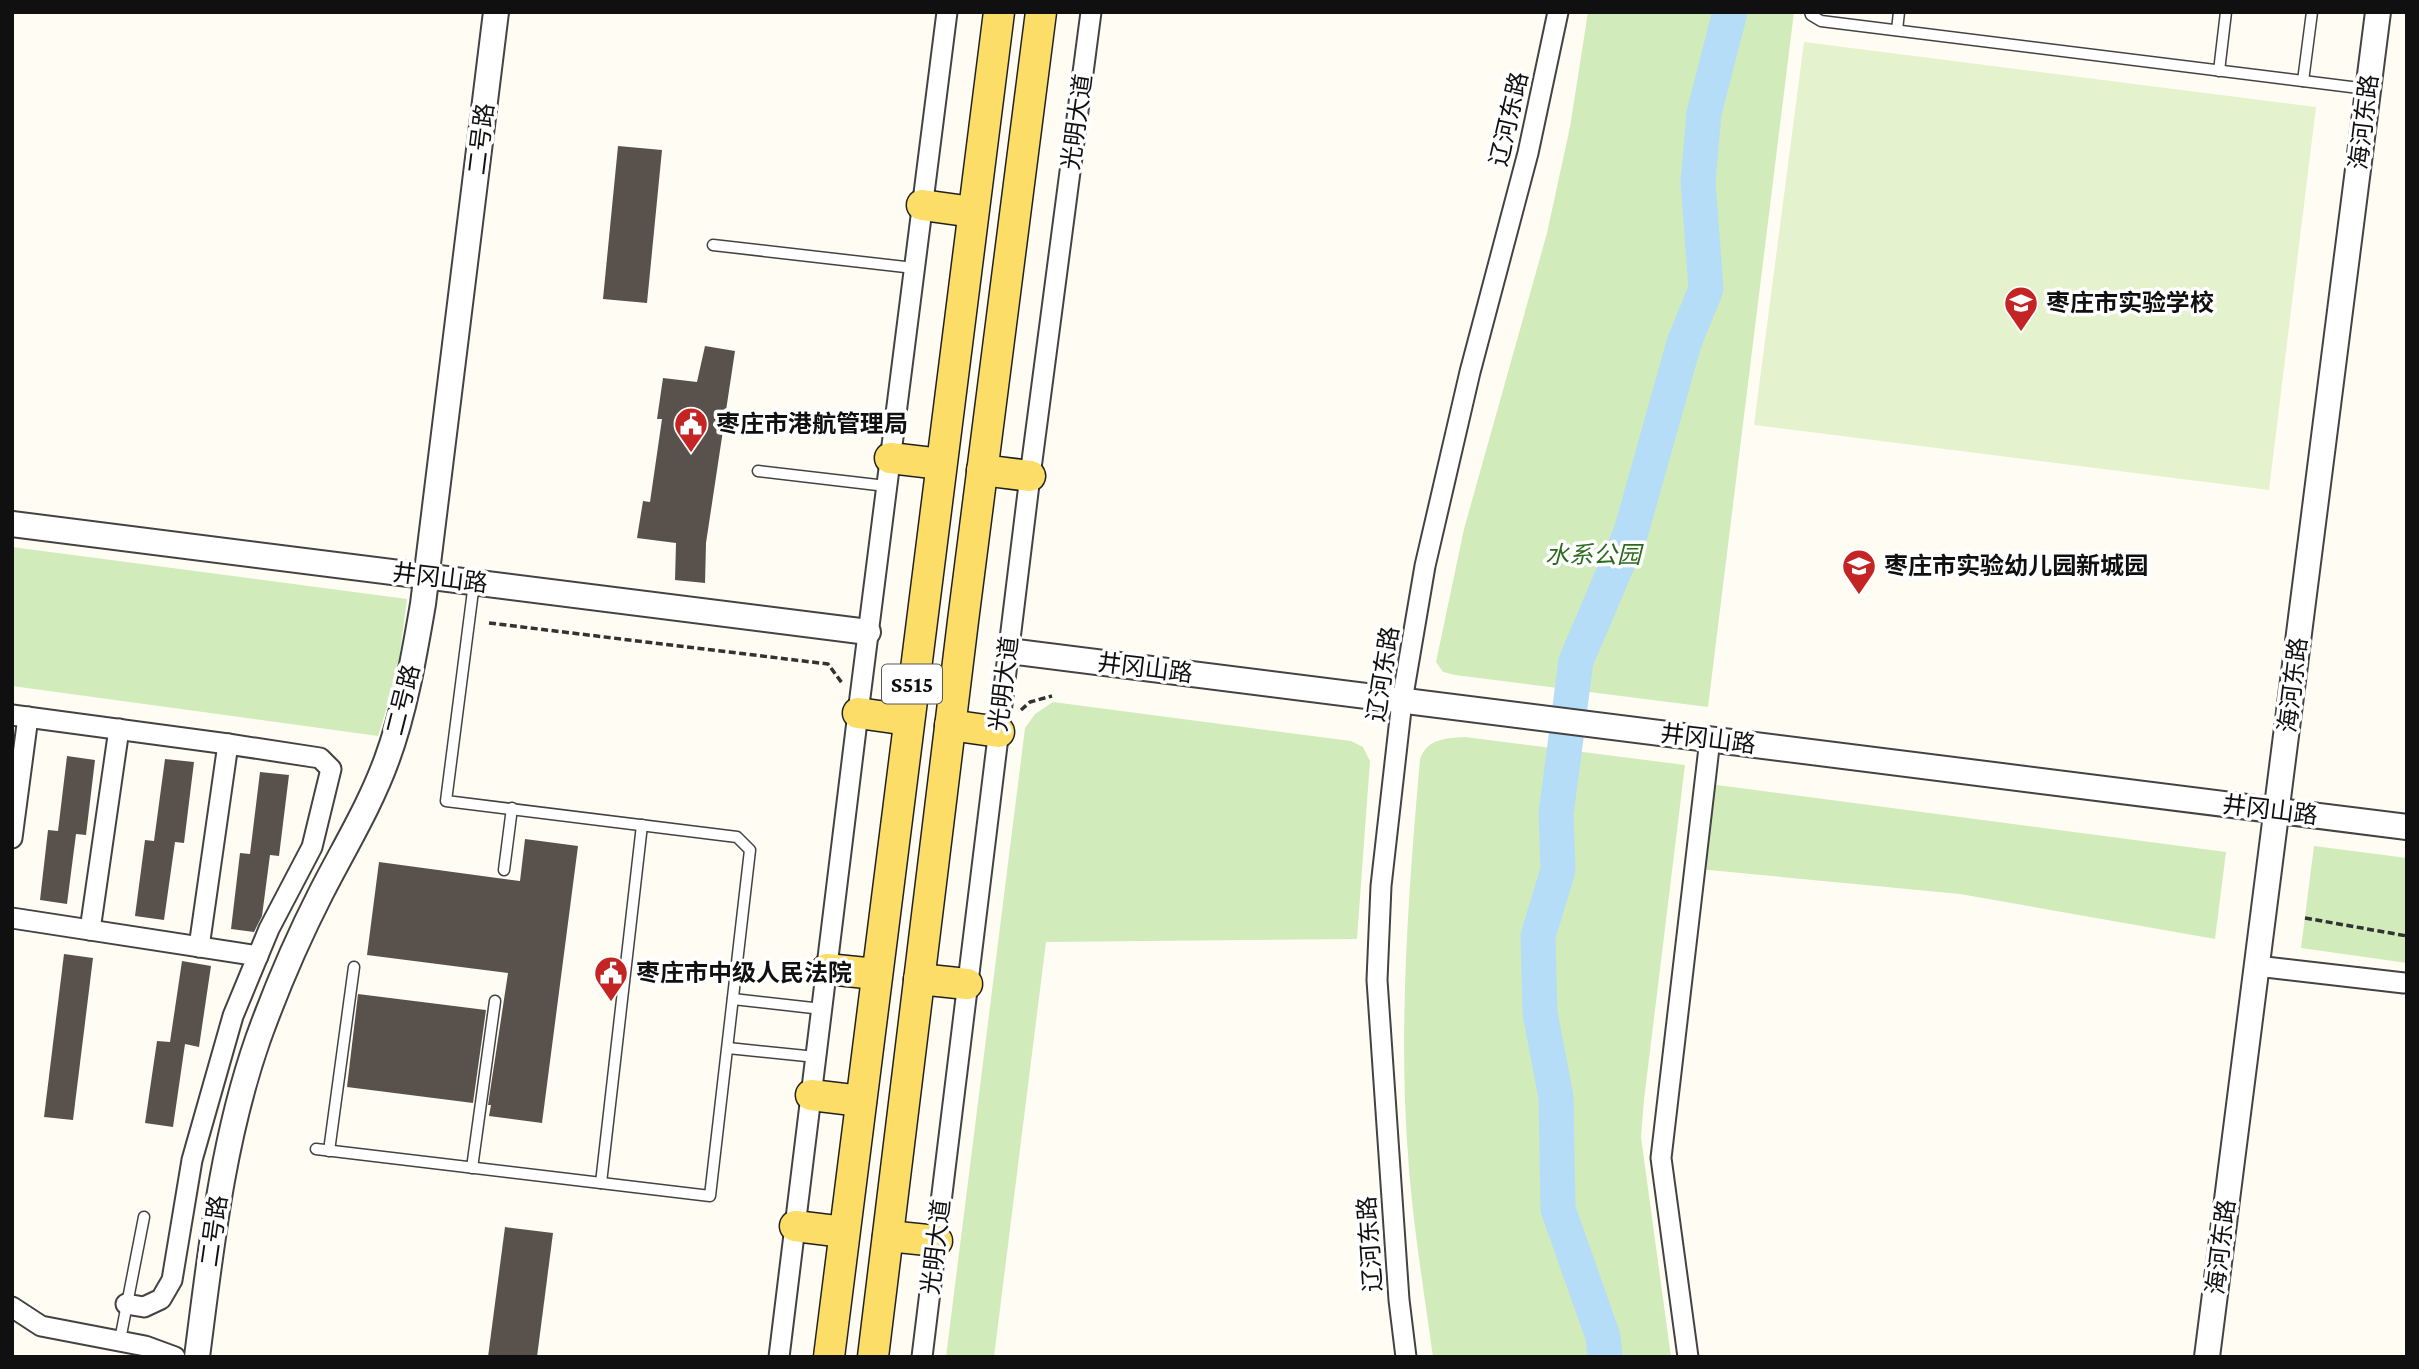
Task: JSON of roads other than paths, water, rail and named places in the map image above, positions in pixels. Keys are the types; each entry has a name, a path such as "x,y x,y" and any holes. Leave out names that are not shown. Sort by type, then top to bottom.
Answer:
{"main road":[{"name":"S515","path":"829,1357 999,12"},
{"name":"光明大道","path":"873,1357 1041,12"},
{"path":"922,205 973,212"},
{"path":"888,472 941,464"},
{"path":"982,470 1030,476"},
{"path":"858,713 908,720"},
{"path":"950,725 1008,724"},
{"path":"827,968 876,974"},
{"path":"919,979 967,984"},
{"path":"811,1095 861,1101"},
{"path":"795,1226 844,1232"},
{"path":"888,1236 937,1241"}],"street":[{"name":"二号路","path":"197,1357 219,1189 235,1115 258,1040 289,961 321,893 361,821 388,758 411,676 426,576 496,12"},
{"name":"S515","path":"779,1357 947,12"},
{"name":"光明大道","path":"922,1357 967,984 1008,724 1009,651 1091,12"},
{"name":"辽河东路","path":"1406,1357 1399,1300 1377,980 1381,886 1402,701 1425,566 1470,372 1528,153 1558,12"},
{"name":"海河东路","path":"2207,1357 2378,12"},
{"name":"井冈山路","path":"12,524 868,632"},
{"name":"井冈山路","path":"1009,651 2407,827"},
{"path":"12,838 20,716 320,758 331,769 312,847 269,929 233,1016 192,1160 172,1280 161,1299 144,1307 127,1304"},
{"path":"90,930 119,729"},
{"path":"1688,1357 1661,1158 1710,740"},
{"path":"199,947 228,744"},
{"path":"12,918 258,956"},
{"path":"2257,966 2404,983"},
{"path":"12,1307 41,1326 120,1340 174,1357"}],"lane":[{"path":"1811,12 1811,15 1821,21 2368,89"},
{"path":"1897,30 1899,12"},
{"path":"2219,71 2226,12"},
{"path":"2303,81 2312,12"},
{"path":"713,244 914,268"},
{"path":"758,471 888,472"},
{"path":"316,1149 710,1196 750,850 737,837 446,800 474,582"},
{"path":"504,870 512,808"},
{"path":"601,1183 642,825"},
{"path":"329,1151 354,967"},
{"path":"733,999 821,1009"},
{"path":"472,1168 495,1001"},
{"path":"728,1048 816,1057"},
{"path":"120,1340 144,1217"}],"waterway":[{"path":"1605,1357 1603,1337 1558,1209 1556,1097 1540,1013 1538,936 1558,870 1556,814 1576,661 1631,532 1684,343 1706,289 1698,182 1704,113 1730,12"}],"place":[{"name":"枣庄市实验学校","path":"2021,333"},
{"name":"枣庄市港航管理局","path":"691,454"},
{"name":"枣庄市实验幼儿园新城园","path":"1859,596"},
{"name":"枣庄市中级人民法院","path":"611,1003"}],"park label":[{"name":"水系公园","path":"1593,555"}]}
